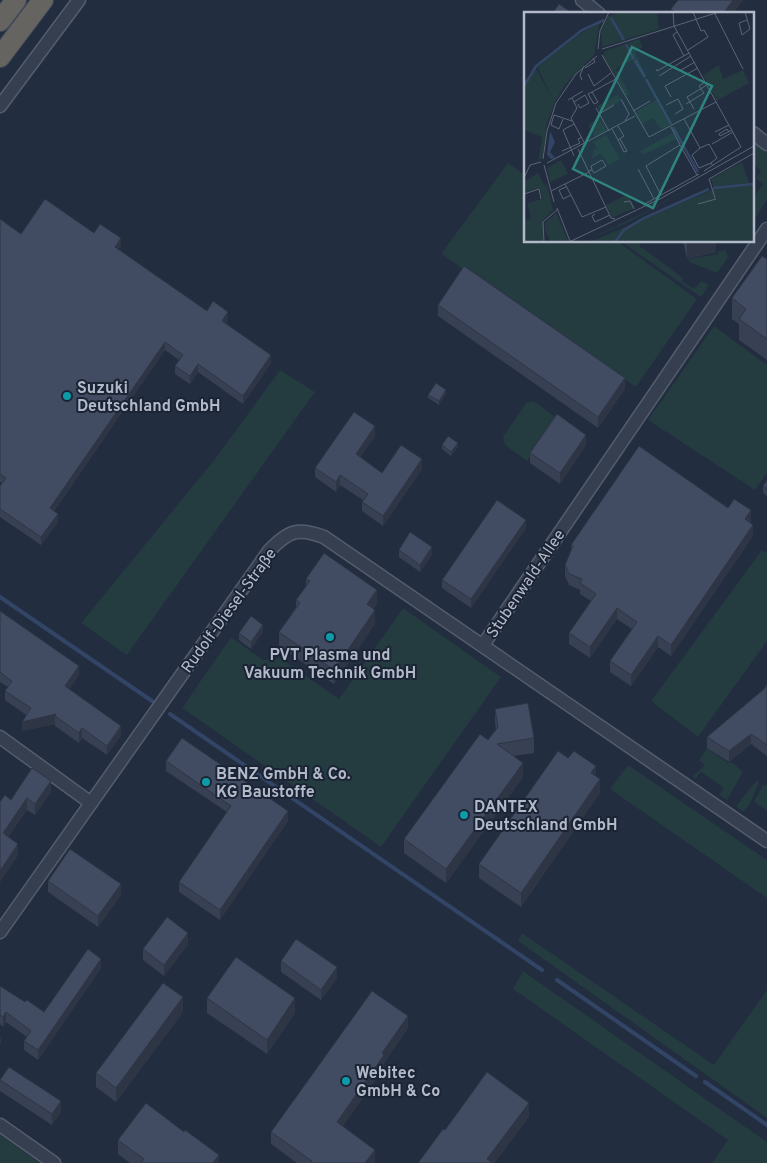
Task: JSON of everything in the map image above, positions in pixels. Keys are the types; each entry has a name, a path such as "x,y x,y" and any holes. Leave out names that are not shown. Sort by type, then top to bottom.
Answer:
{"highway":[{"path":"0,21 16,0"},
{"path":"0,57 43,0"}],"street":[{"path":"0,106 79,0"},
{"path":"582,0 597,12"},
{"path":"754,134 767,144"},
{"name":"Stubenwald-Allee","path":"765,235 483,645 767,841"},
{"name":"Rudolf-Diesel-Straße","path":"0,932 269,551 281,538 294,532 308,531 324,537 483,645"},
{"path":"0,737 91,803"},
{"path":"0,1125 54,1163"}],"green space":[{"path":"754,143 767,152 767,200 754,220 754,197 763,184 756,178 761,171 754,165"},
{"path":"508,163 524,175 524,242 618,242 697,299 636,387 441,254"},
{"path":"621,242 642,242 639,247 683,278 682,281 694,289 701,281 709,285 701,297"},
{"path":"726,250 728,258 717,273 689,262 689,259 718,254 718,251"},
{"path":"714,326 767,365 767,473 755,490 648,420"},
{"path":"280,370 315,392 127,655 81,623 215,459"},
{"path":"534,401 558,419 527,461 505,445 503,437 526,403"},
{"path":"762,550 767,553 767,641 698,737 651,701"},
{"path":"403,608 501,677 381,847 182,708 231,637 263,660 280,658 339,699"},
{"path":"708,747 728,763 732,762 743,772 727,800 719,795 724,788 701,772 695,779 693,776 705,765 699,760"},
{"path":"628,765 767,860 767,898 610,789"},
{"path":"757,780 759,782 750,804 743,812 736,806"},
{"path":"767,784 767,811 754,802 763,785 766,786"},
{"path":"522,933 714,1065 767,990 767,1118 518,941"},
{"path":"523,971 767,1142 767,1163 712,1163 728,1140 513,989"},
{"path":"0,1135 40,1163 0,1163"}],"building":[{"path":"678,0 733,0 724,12 675,12 671,9"},
{"path":"559,4 569,11 568,12 553,12"},
{"name":"Suzuki Deutschland GmbH","path":"45,199 94,233 100,224 121,238 115,247 207,311 213,301 228,312 222,321 271,355 243,396 198,364 190,376 175,366 183,355 165,342 50,508 58,514 41,537 0,509 0,486 6,478 0,474 0,219 21,234"},
{"path":"762,256 767,259 767,339 739,319 746,309 732,298"},
{"path":"464,266 625,378 598,417 438,305"},
{"path":"436,383 446,390 439,401 428,395"},
{"path":"354,412 375,426 356,454 382,473 401,445 422,459 383,516 362,502 368,494 340,475 336,482 315,468"},
{"path":"557,414 586,435 560,473 530,453"},
{"path":"448,436 458,443 451,452 442,445"},
{"path":"639,446 728,508 734,499 751,510 745,519 753,525 671,645 658,636 631,675 610,661 637,622 617,608 590,647 569,633 596,594 580,583 582,579 569,574 565,565 573,546 571,545"},
{"path":"767,480 767,489 763,486"},
{"path":"497,500 526,520 471,599 442,580"},
{"path":"410,532 432,547 420,565 399,550"},
{"name":"PVT Plasma und Vakuum Technik GmbH","path":"324,553 377,590 367,604 375,610 334,670 279,632 300,603 296,600 310,581 306,579"},
{"path":"0,611 79,666 65,686 121,726 107,746 82,728 79,733 55,716 56,714 22,722 31,708 5,691 12,681 0,672"},
{"path":"251,616 263,625 251,642 239,633"},
{"path":"767,684 767,745 751,734 729,751 707,737 764,689"},
{"name":"DANTEX Deutschland GmbH","path":"528,703 534,738 497,744 523,763 446,869 404,839 480,734 488,740 498,727 495,709"},
{"path":"182,738 288,811 220,910 179,882 231,806 166,761"},
{"path":"558,751 568,758 574,751 596,766 591,773 600,779 521,893 479,864"},
{"path":"32,768 51,781 35,804 27,798 3,833 18,844 0,871 0,802 5,795 11,800"},
{"path":"70,849 121,884 98,916 48,881"},
{"path":"167,917 188,933 164,965 143,949"},
{"path":"296,939 337,967 321,990 281,961"},
{"path":"88,949 101,959 38,1050 24,1041 31,1031 6,1012 3,1017 0,1015 0,986 25,1002 27,1000 44,1012"},
{"path":"236,957 295,998 267,1040 207,998"},
{"path":"163,983 183,997 116,1088 96,1073"},
{"path":"372,991 408,1016 382,1053 384,1055 337,1122 375,1150 365,1163 310,1163 312,1161 271,1132"},
{"path":"9,1067 61,1101 52,1114 0,1080"},
{"path":"487,1072 529,1103 487,1159 493,1163 418,1163 443,1129 445,1130"},
{"path":"146,1103 184,1132 185,1130 219,1155 213,1163 141,1163 144,1159 118,1140"}],"waterway":[{"path":"0,597 152,701"},
{"path":"170,714 542,970"},
{"path":"557,980 696,1076"},
{"path":"705,1082 767,1125"}],"place":[{"name":"Suzuki Deutschland GmbH","path":"67,396"},
{"name":"PVT Plasma und Vakuum Technik GmbH","path":"330,637"},
{"name":"BENZ GmbH & Co. KG Baustoffe","path":"206,782"},
{"name":"DANTEX Deutschland GmbH","path":"464,815"},
{"name":"Webitec GmbH & Co","path":"346,1081"}]}
